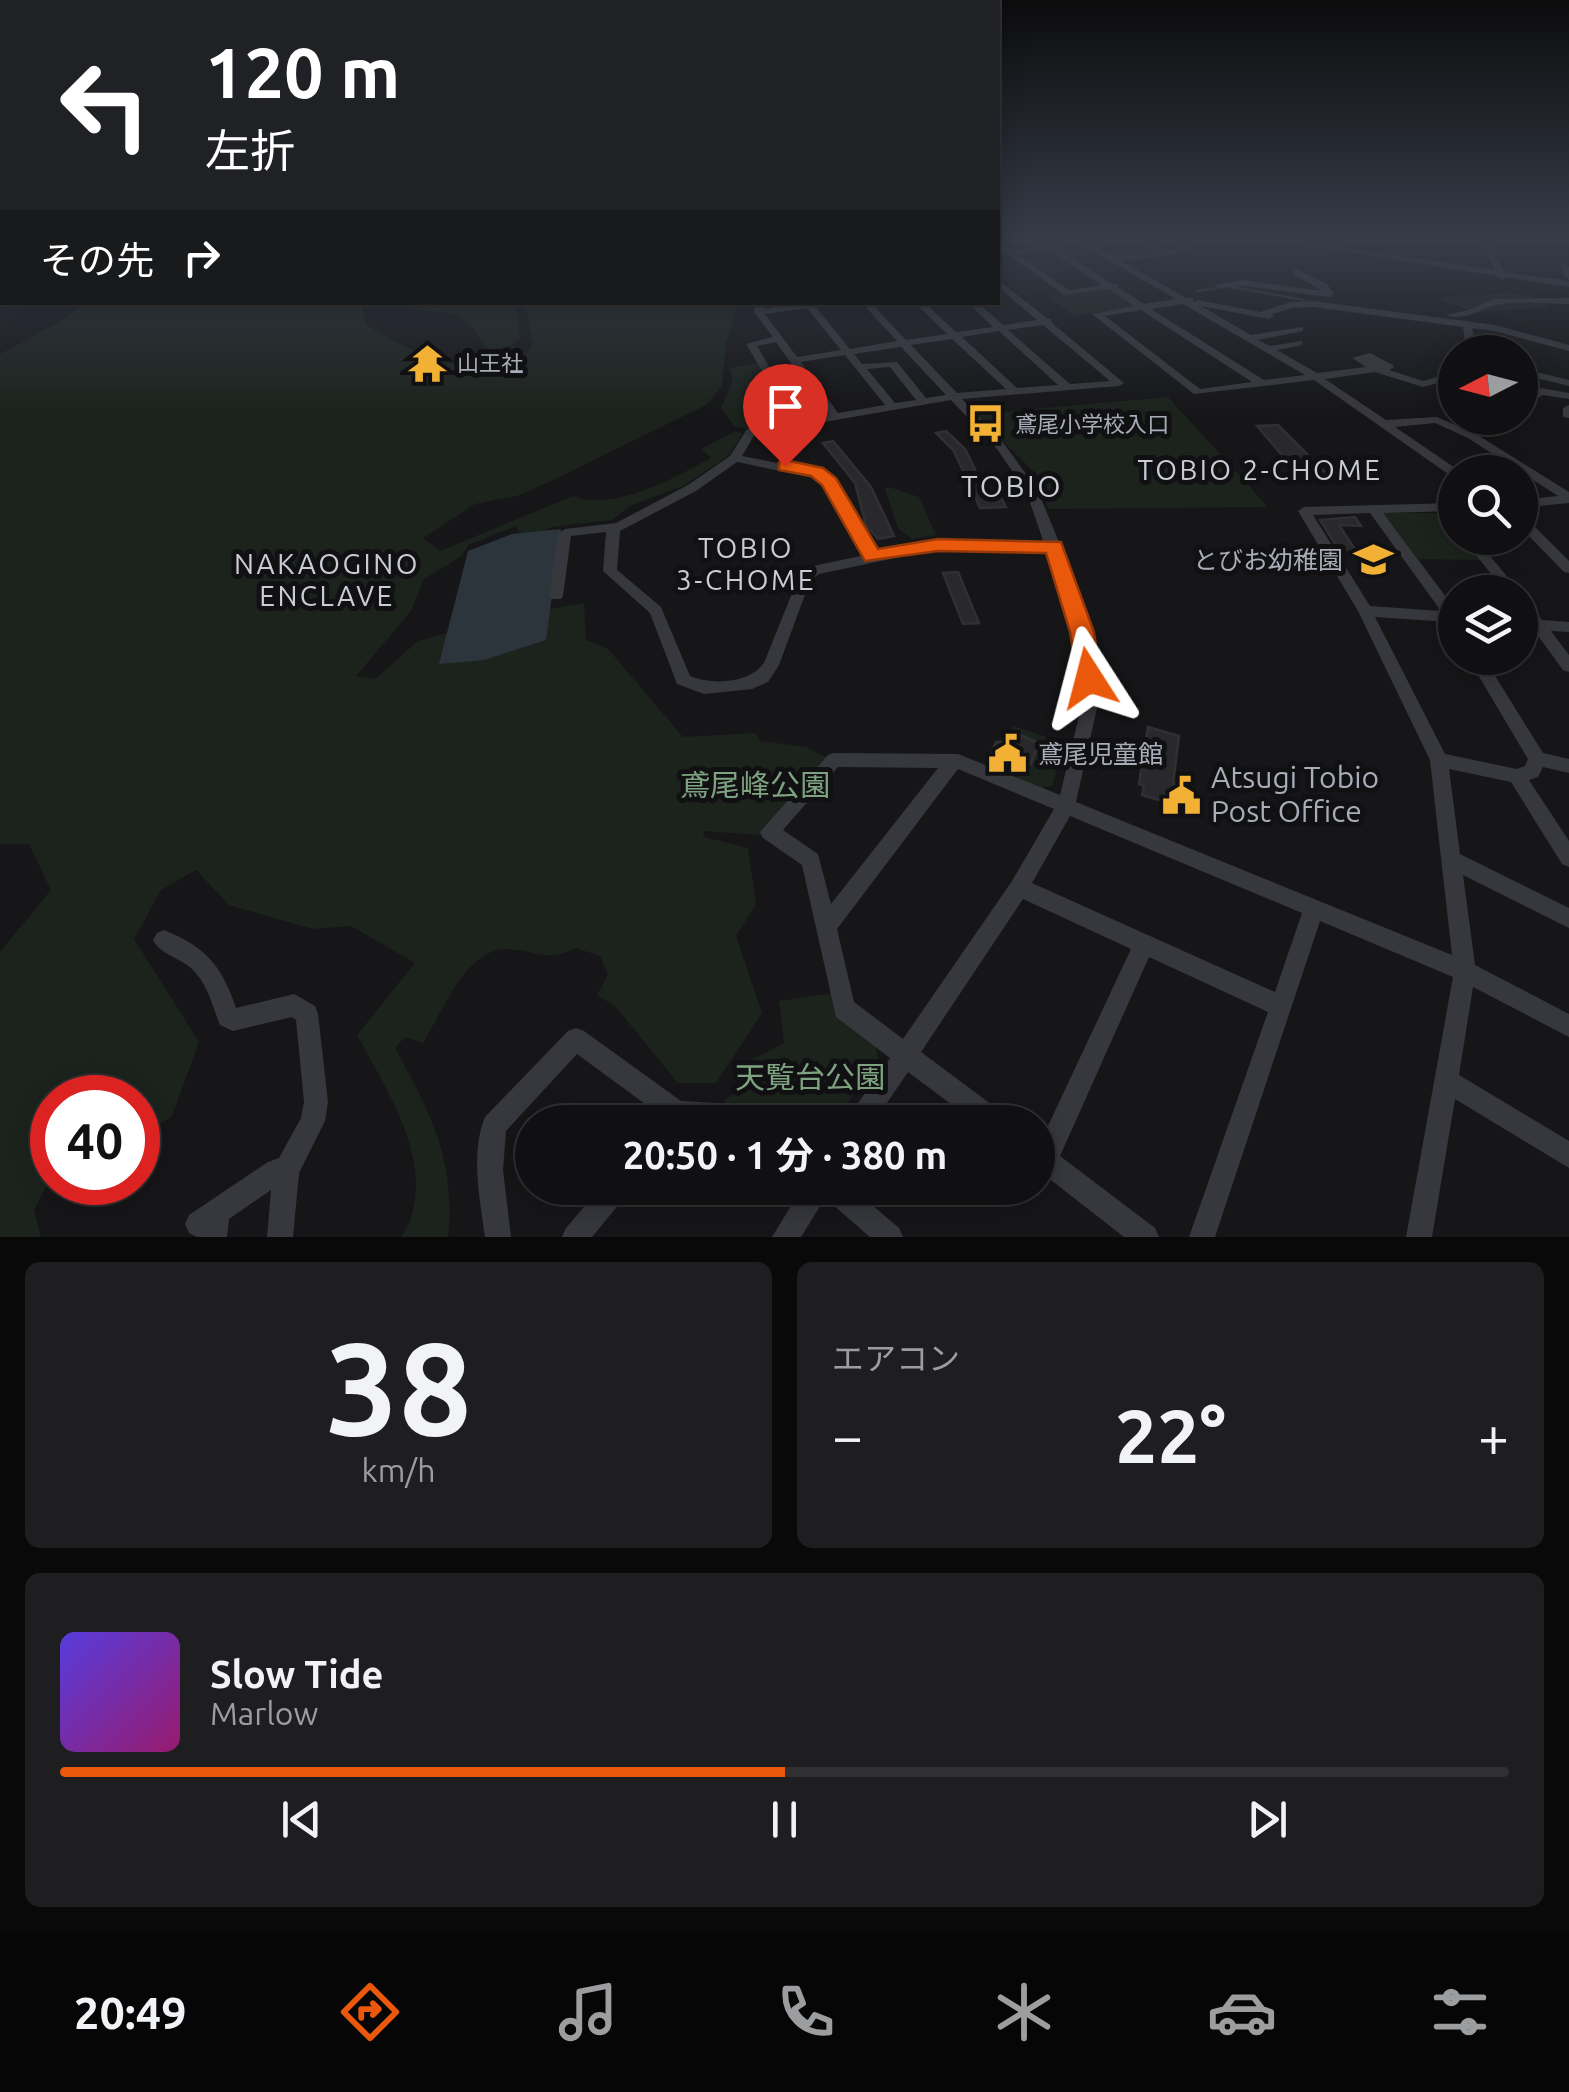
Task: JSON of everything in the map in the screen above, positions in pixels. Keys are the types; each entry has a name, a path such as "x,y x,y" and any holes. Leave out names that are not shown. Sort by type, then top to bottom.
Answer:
{"street":[{"path":"556,596 565,533 613,529 692,488 735,458 750,431 952,397 1119,383 1017,298"},
{"path":"1132,298 1263,384"},
{"path":"1185,298 1316,377 1438,461"},
{"path":"1332,298 1338,304 1392,315"},
{"path":"1338,304 1456,315 1494,302 1569,300"},
{"path":"1275,317 1192,302 1097,314 1198,392 1376,369"},
{"path":"1262,314 1307,304 1468,324 1569,348"},
{"path":"791,305 760,307 835,416"},
{"path":"808,305 892,407"},
{"path":"868,305 1018,467 1042,509 1082,632 1089,678 1086,732 1066,806 1020,888 872,1105"},
{"path":"921,305 1014,391"},
{"path":"975,305 1068,387"},
{"path":"795,360 1048,321"},
{"path":"1468,324 1470,335"},
{"path":"1251,338 1300,329"},
{"path":"780,339 751,344 774,383 766,400 780,426"},
{"path":"1270,349 1299,344"},
{"path":"1405,377 1370,356 1356,358 1376,369 1430,384 1438,381"},
{"path":"859,367 894,364 924,402"},
{"path":"1538,375 1569,383"},
{"path":"1538,393 1569,396"},
{"path":"1384,424 1437,420 1472,436 1569,499"},
{"path":"735,458 824,476 872,556"},
{"path":"1538,502 1569,499"},
{"path":"1374,510 1438,596"},
{"path":"1419,1237 1465,971 1438,760 1366,611 1304,511 1438,512"},
{"path":"613,529 610,571 656,611 683,680 704,688 752,684 762,678 771,665 804,579 829,565 938,545 1054,547"},
{"path":"1538,538 1569,569"},
{"path":"1482,555 1499,575"},
{"path":"1366,611 1438,617"},
{"path":"1538,622 1569,666"},
{"path":"1540,624 1569,627"},
{"path":"1486,675 1536,759 1569,766"},
{"path":"1438,760 1517,776 1532,772 1536,759"},
{"path":"970,1105 844,1009 810,860 770,832 834,760 954,761 1465,971 1569,1026"},
{"path":"826,926 954,761"},
{"path":"1517,776 1569,858"},
{"path":"1453,860 1569,918"},
{"path":"1020,888 1280,1006"},
{"path":"1202,1237 1314,909"},
{"path":"164,940 191,951 205,964 219,982 228,1017 233,1020 294,1005 307,1014 316,1102 313,1121 286,1171 280,1237"},
{"path":"1055,1128 1144,945"},
{"path":"498,1237 490,1170 494,1126 576,1039 657,1105"},
{"path":"1447,1081 1569,1155"},
{"path":"1055,1168 1146,1237"},
{"path":"209,1224 277,1172 286,1171"},
{"path":"576,1237 602,1205"},
{"path":"785,1237 807,1205"},
{"path":"853,1205 890,1237"}],"green space":[{"path":"1049,298 1127,298 1140,306 1074,316"},
{"path":"1534,298 1551,308 1472,312 1442,300"},
{"name":"鳶尾峰公園","path":"82,305 362,305 366,325 422,354 453,364 516,369 533,344 525,305 738,305 726,343 722,386 706,405 517,496 475,504 423,538 440,551 573,496 607,500 644,491 711,458 701,449 734,432 743,433 728,456 685,485 630,506 612,520 551,527 536,538 522,539 516,526 468,545 462,556 424,579 411,611 356,676 375,679 418,641 515,615 584,603 586,640 608,649 683,737 755,733 760,741 806,747 826,757 827,764 760,835 703,831 704,837 748,848 756,904 736,936 762,1013 716,1083 678,1083 615,1006 597,995 608,975 600,956 576,948 549,955 508,949 493,951 457,984 423,1043 405,1037 395,1048 438,1138 449,1209 448,1237 402,1237 413,1212 413,1159 396,1107 357,1035 415,963 351,926 313,929 229,905 196,870 161,890 134,939 199,1042 172,1116 160,1124 160,1075 30,1075 30,1205 37,1205 34,1210 41,1237 0,1237 0,952 51,890 29,844 0,844 0,354"},
{"path":"404,305 516,305 520,338 510,346 490,350 456,315"},
{"path":"757,363 770,382 761,400 776,423 749,429 734,426 721,408 733,379 729,368"},
{"path":"1168,397 1268,507 1049,509 1031,469 975,414"},
{"path":"885,489 919,497 936,535 912,539 898,528"},
{"path":"1382,513 1438,513 1438,555 1478,555 1482,560 1418,559"},
{"path":"1013,726 1064,743 1052,786 1040,788 1016,777 1024,759 1031,761 1039,741 1011,732"},
{"name":"天覧台公園","path":"833,993 875,1043 878,1059 847,1105 725,1105 724,1100 741,1090 748,1062 784,1043 779,1001"}],"shaded area":[{"path":"561,529 546,640 484,660 439,664 468,551 512,534"}],"building":[{"path":"1278,425 1328,475 1294,469 1257,426"},
{"path":"946,431 965,449 989,498 1001,497 1006,507 980,508 954,451 936,433"},
{"path":"833,441 871,487 894,536 878,539 866,525 855,483 823,443"},
{"name":"とびお幼稚園","path":"1355,517 1361,526 1339,525 1358,554 1341,553 1320,520"},
{"path":"958,572 979,623 963,624 943,573"},
{"path":"1148,727 1179,736 1173,784 1196,791 1194,810 1142,795 1144,786 1139,784"},
{"name":"鳶尾児童館","path":"1020,735 1039,743 1031,764 1022,760 1017,774 988,762 996,742 1012,741"}],"waterway":[{"path":"1291,298 1304,300"}],"place":[{"name":"山王社","path":"427,363"},
{"name":"鳶尾小学校入口","path":"985,424"},
{"name":"とびお幼稚園","path":"1373,560"},
{"name":"鳶尾児童館","path":"1008,754"},
{"name":"Atsugi Tobio Post Office","path":"1181,795"}],"district":[{"name":"TOBIO 2-CHOME","path":"1260,470"},
{"name":"TOBIO","path":"1012,487"},
{"name":"TOBIO 3-CHOME","path":"746,564"},
{"name":"NAKAOGINO ENCLAVE","path":"327,580"}],"route":[{"path":"785,466 817,472 830,482 872,556 938,545 1054,547 1082,632 1089,678"}]}
